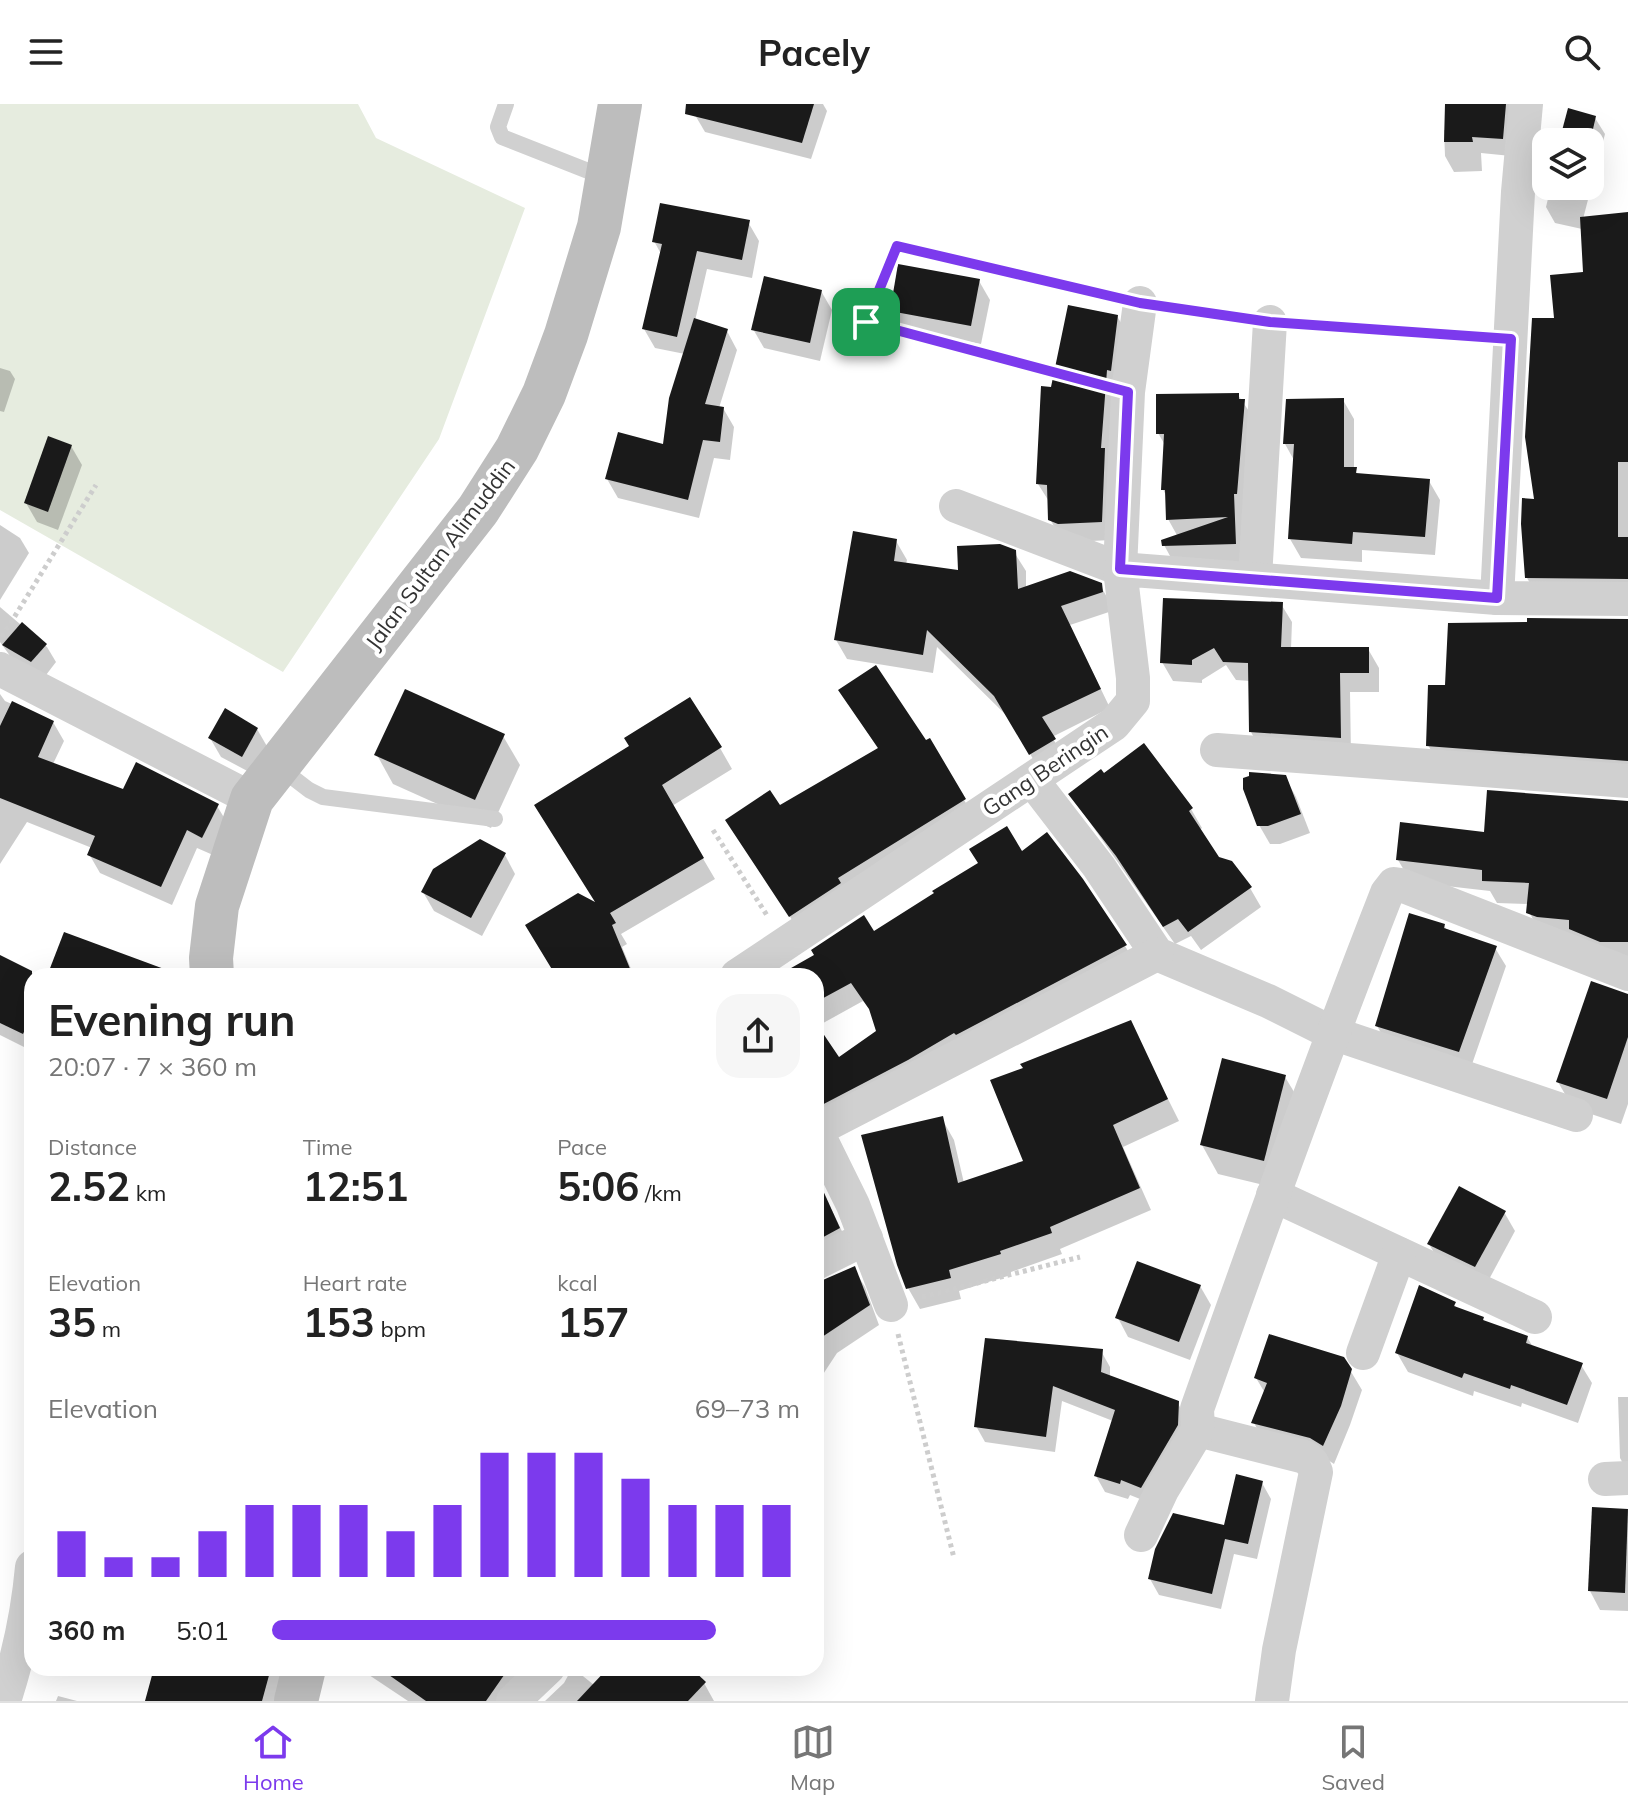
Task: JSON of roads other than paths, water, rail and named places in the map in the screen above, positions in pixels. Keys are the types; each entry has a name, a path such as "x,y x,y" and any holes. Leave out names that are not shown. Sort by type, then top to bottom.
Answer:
{"main road":[{"name":"Jalan Sultan Alimuddin","path":"212,968 217,906 265,783 478,510 517,449 544,394 566,335 599,227 620,104"},
{"path":"296,1701 302,1676"}],"street":[{"path":"1497,598 1518,192 1526,104"},
{"name":"Gang Beringin","path":"749,968 1114,724 1133,701 1120,569 1128,392 1140,303"},
{"path":"1255,578 1270,322"},
{"path":"956,506 1120,569 1497,598 1628,599"},
{"path":"0,669 265,783"},
{"path":"1217,750 1628,781"},
{"path":"1032,780 1099,867 1157,954 1268,1001 1332,1033 1576,1115"},
{"path":"1141,1535 1162,1490 1198,1430 1197,1409 1273,1195 1332,1033 1387,893 1394,884 1628,974"},
{"path":"824,1126 1157,954"},
{"path":"824,1146 853,1205 891,1305"},
{"path":"1273,1195 1535,1317"},
{"path":"824,1259 866,1238"},
{"path":"1363,1353 1399,1254"},
{"path":"1198,1430 1305,1457 1316,1472 1279,1650 1272,1701"},
{"path":"4,1701 13,1675 24,1612"}],"lane":[{"path":"506,104 498,127 502,137 607,178"},
{"path":"265,783 309,790 323,797 495,819"}]}
